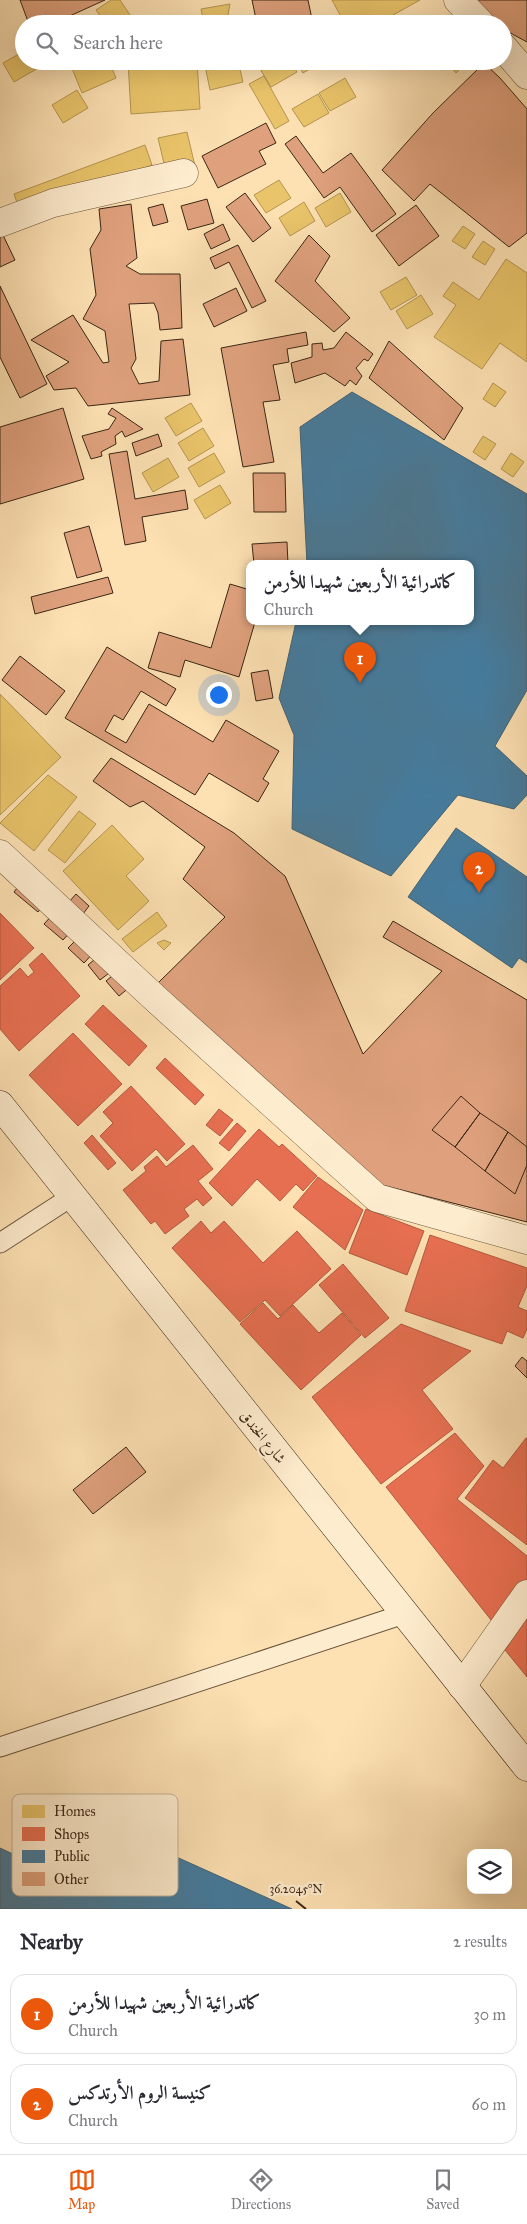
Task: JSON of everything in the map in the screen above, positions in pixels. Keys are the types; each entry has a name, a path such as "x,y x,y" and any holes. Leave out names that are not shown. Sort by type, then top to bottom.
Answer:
{"street":[{"path":"458,0 472,15"},
{"path":"512,48 527,57"},
{"path":"512,58 527,76"},
{"path":"0,223 53,203 184,173"},
{"path":"0,854 157,1000 377,1198 527,1240"},
{"name":"شارع الخندق","path":"0,1105 527,1767"},
{"path":"462,1686 527,1594"}],"lane":[{"path":"0,1243 72,1197"},
{"path":"0,1747 404,1614"}],"building: Homes":[{"path":"111,0 120,0 130,15 100,15 96,10"},
{"path":"332,0 420,0 393,15 340,15"},
{"path":"230,4 228,15 202,15 201,9"},
{"path":"15,56 15,70 35,70 14,82 3,63"},
{"path":"73,70 113,70 116,78 82,93"},
{"path":"129,70 198,70 200,109 131,114"},
{"path":"206,70 240,70 243,82 210,90"},
{"path":"261,70 296,70 297,72 271,87"},
{"path":"264,76 289,121 275,129 249,84"},
{"path":"345,78 356,97 330,111 319,93"},
{"path":"77,90 88,108 63,123 52,105"},
{"path":"318,94 329,113 304,127 292,109"},
{"path":"187,132 195,166 166,172 158,138"},
{"path":"145,145 152,165 21,214 14,194"},
{"path":"279,180 291,198 266,213 254,195"},
{"path":"340,193 351,212 326,227 315,208"},
{"path":"304,202 315,221 290,236 279,218"},
{"path":"463,226 475,234 465,249 452,241"},
{"path":"483,241 495,249 485,265 472,257"},
{"path":"506,259 527,273 527,362 500,343 482,369 434,337 456,305 443,296 453,282 479,300"},
{"path":"406,277 417,295 391,310 380,292"},
{"path":"421,295 433,314 407,329 396,311"},
{"path":"493,383 506,392 495,407 483,399"},
{"path":"191,403 202,421 176,436 165,418"},
{"path":"203,428 214,446 189,461 178,443"},
{"path":"483,436 496,444 485,460 473,452"},
{"path":"214,453 225,472 199,487 188,468"},
{"path":"511,453 524,462 513,477 501,469"},
{"path":"168,458 179,477 153,492 142,473"},
{"path":"220,485 231,503 205,519 194,500"},
{"path":"0,694 61,757 0,815"},
{"path":"48,775 77,797 34,851 0,823"},
{"path":"79,811 96,824 65,863 48,850"},
{"path":"112,825 144,859 126,876 149,901 118,930 63,871"},
{"path":"157,912 167,926 133,952 122,939"},
{"path":"164,940 171,943 164,950 157,943"}],"building: Shops":[{"path":"0,913 34,948 0,980"},
{"path":"42,953 80,996 19,1051 0,1029 0,986 20,968 28,977 34,972 29,965"},
{"path":"103,1005 147,1046 129,1066 85,1024"},
{"path":"73,1033 122,1084 78,1126 29,1075"},
{"path":"165,1058 204,1095 195,1105 156,1068"},
{"path":"131,1086 185,1144 167,1161 156,1149 132,1171 100,1136 113,1123 103,1112"},
{"path":"219,1109 233,1120 220,1136 206,1125"},
{"path":"237,1123 246,1131 229,1151 219,1143"},
{"path":"259,1129 279,1147 282,1144 317,1176 303,1191 296,1184 280,1201 257,1179 232,1206 209,1183"},
{"path":"92,1135 116,1163 108,1170 84,1143"},
{"path":"193,1145 213,1169 198,1181 212,1198 203,1206 197,1199 184,1209 189,1216 165,1234 155,1221 151,1224 123,1190 146,1171 144,1167 157,1156 166,1167"},
{"path":"318,1177 363,1210 345,1250 293,1207"},
{"path":"366,1209 424,1231 407,1275 349,1253"},
{"path":"201,1221 211,1233 224,1221 263,1263 297,1231 331,1269 280,1316 265,1300 240,1322 172,1248"},
{"path":"430,1235 527,1268 527,1286 518,1307 527,1311 527,1329 523,1338 507,1331 502,1344 405,1311"},
{"path":"343,1264 389,1318 365,1338 319,1285"},
{"path":"263,1303 278,1319 293,1305 319,1333 342,1313 361,1335 301,1390 240,1324"},
{"path":"401,1324 471,1351 422,1390 453,1429 381,1484 312,1397"},
{"path":"455,1433 484,1466 457,1499 527,1556 527,1583 495,1625 386,1487"},
{"path":"526,1438 527,1545 465,1498 493,1460 503,1468"},
{"path":"527,1617 527,1677 505,1650"}],"building: Public":[{"path":"352,392 527,494 527,690 495,746 527,776 527,795 514,809 458,795 391,876 292,829 294,735 279,698 295,625 474,625 474,560 307,560 300,427"},
{"path":"456,828 527,877 527,963 519,958 512,968 408,897"},
{"path":"0,1848 12,1854 12,1896 178,1896 178,1858 292,1909 0,1909"}],"building: Other":[{"path":"20,0 105,0 72,15 26,15"},
{"path":"252,0 308,0 311,15 255,15"},
{"path":"474,0 527,0 527,42 512,34 512,15 488,15"},
{"path":"477,70 491,70 527,109 527,233 509,247 430,184 414,201 382,170 433,113"},
{"path":"266,123 276,143 259,151 266,164 218,188 202,156"},
{"path":"296,136 323,173 351,153 396,214 372,232 340,187 324,198 285,144"},
{"path":"245,193 271,228 253,242 226,207"},
{"path":"207,199 214,223 188,230 181,206"},
{"path":"131,204 137,258 126,266 140,274 180,274 182,328 160,330 158,313 154,303 129,304 136,359 131,368 139,384 159,381 161,341 183,339 190,395 88,406 76,388 54,390 46,376 69,362 31,340 73,315 103,363 109,362 105,331 83,319 96,295 90,249 101,230 99,209"},
{"path":"163,204 168,222 153,226 148,208"},
{"path":"416,205 439,236 399,266 376,235"},
{"path":"223,224 230,240 211,249 204,234"},
{"path":"0,232 15,260 0,267"},
{"path":"309,235 330,256 315,281 350,318 334,332 275,281"},
{"path":"238,245 266,301 252,308 229,262 215,269 210,258"},
{"path":"0,286 47,384 20,398 0,357"},
{"path":"236,288 247,311 214,327 203,304"},
{"path":"306,332 308,345 287,349 289,362 273,365 280,400 263,402 274,462 243,467 221,348"},
{"path":"346,332 373,354 368,361 364,359 356,368 362,376 356,385 350,380 345,386 325,373 295,383 291,363 312,357 312,344 322,343 323,350 334,348"},
{"path":"389,341 463,408 444,440 369,378"},
{"path":"63,408 84,479 0,504 0,427"},
{"path":"112,408 143,429 125,437 122,431 115,436 116,444 101,452 102,456 91,459 82,436 109,429 116,418 108,414"},
{"path":"158,434 162,446 136,456 132,443"},
{"path":"127,451 135,499 185,490 188,509 142,517 146,541 125,545 109,454"},
{"path":"253,473 285,473 286,512 254,512"},
{"path":"89,526 102,571 77,578 64,533"},
{"path":"287,542 288,560 254,560 252,544"},
{"path":"108,577 113,593 35,614 31,597"},
{"path":"230,584 246,589 246,625 254,625 239,677 185,660 180,677 148,668 159,632 211,648"},
{"path":"107,647 176,689 166,706 141,691 123,720 114,715 105,731 126,743 149,704 213,742 226,720 279,751 263,779 269,783 258,802 209,773 195,795 65,718"},
{"path":"20,656 65,691 46,715 2,680"},
{"path":"268,670 273,698 256,701 251,673"},
{"path":"111,758 234,833 285,876 363,1054 442,971 383,937 393,921 527,1000 527,1222 382,1185 156,985 225,917 183,879 205,847 143,801 130,807 93,781"},
{"path":"20,884 45,903 38,912 14,892"},
{"path":"76,894 89,906 83,914 69,902"},
{"path":"54,913 73,929 63,940 44,924"},
{"path":"81,935 96,950 84,963 68,948"},
{"path":"101,954 113,970 100,980 88,965"},
{"path":"118,971 131,986 119,996 106,981"},
{"path":"461,1096 480,1113 455,1147 432,1130"},
{"path":"480,1113 508,1132 485,1171 455,1147"},
{"path":"508,1132 527,1147 527,1165 515,1194 485,1171"},
{"path":"522,1357 527,1361 527,1378 515,1366"},
{"path":"126,1447 146,1472 93,1514 73,1490"}],"place":[{"name":"كاتدرائية الأربعين شهيدا للأرمن","path":"360,683"},
{"name":"كنيسة الروم الأرتدكس","path":"479,893"}]}
